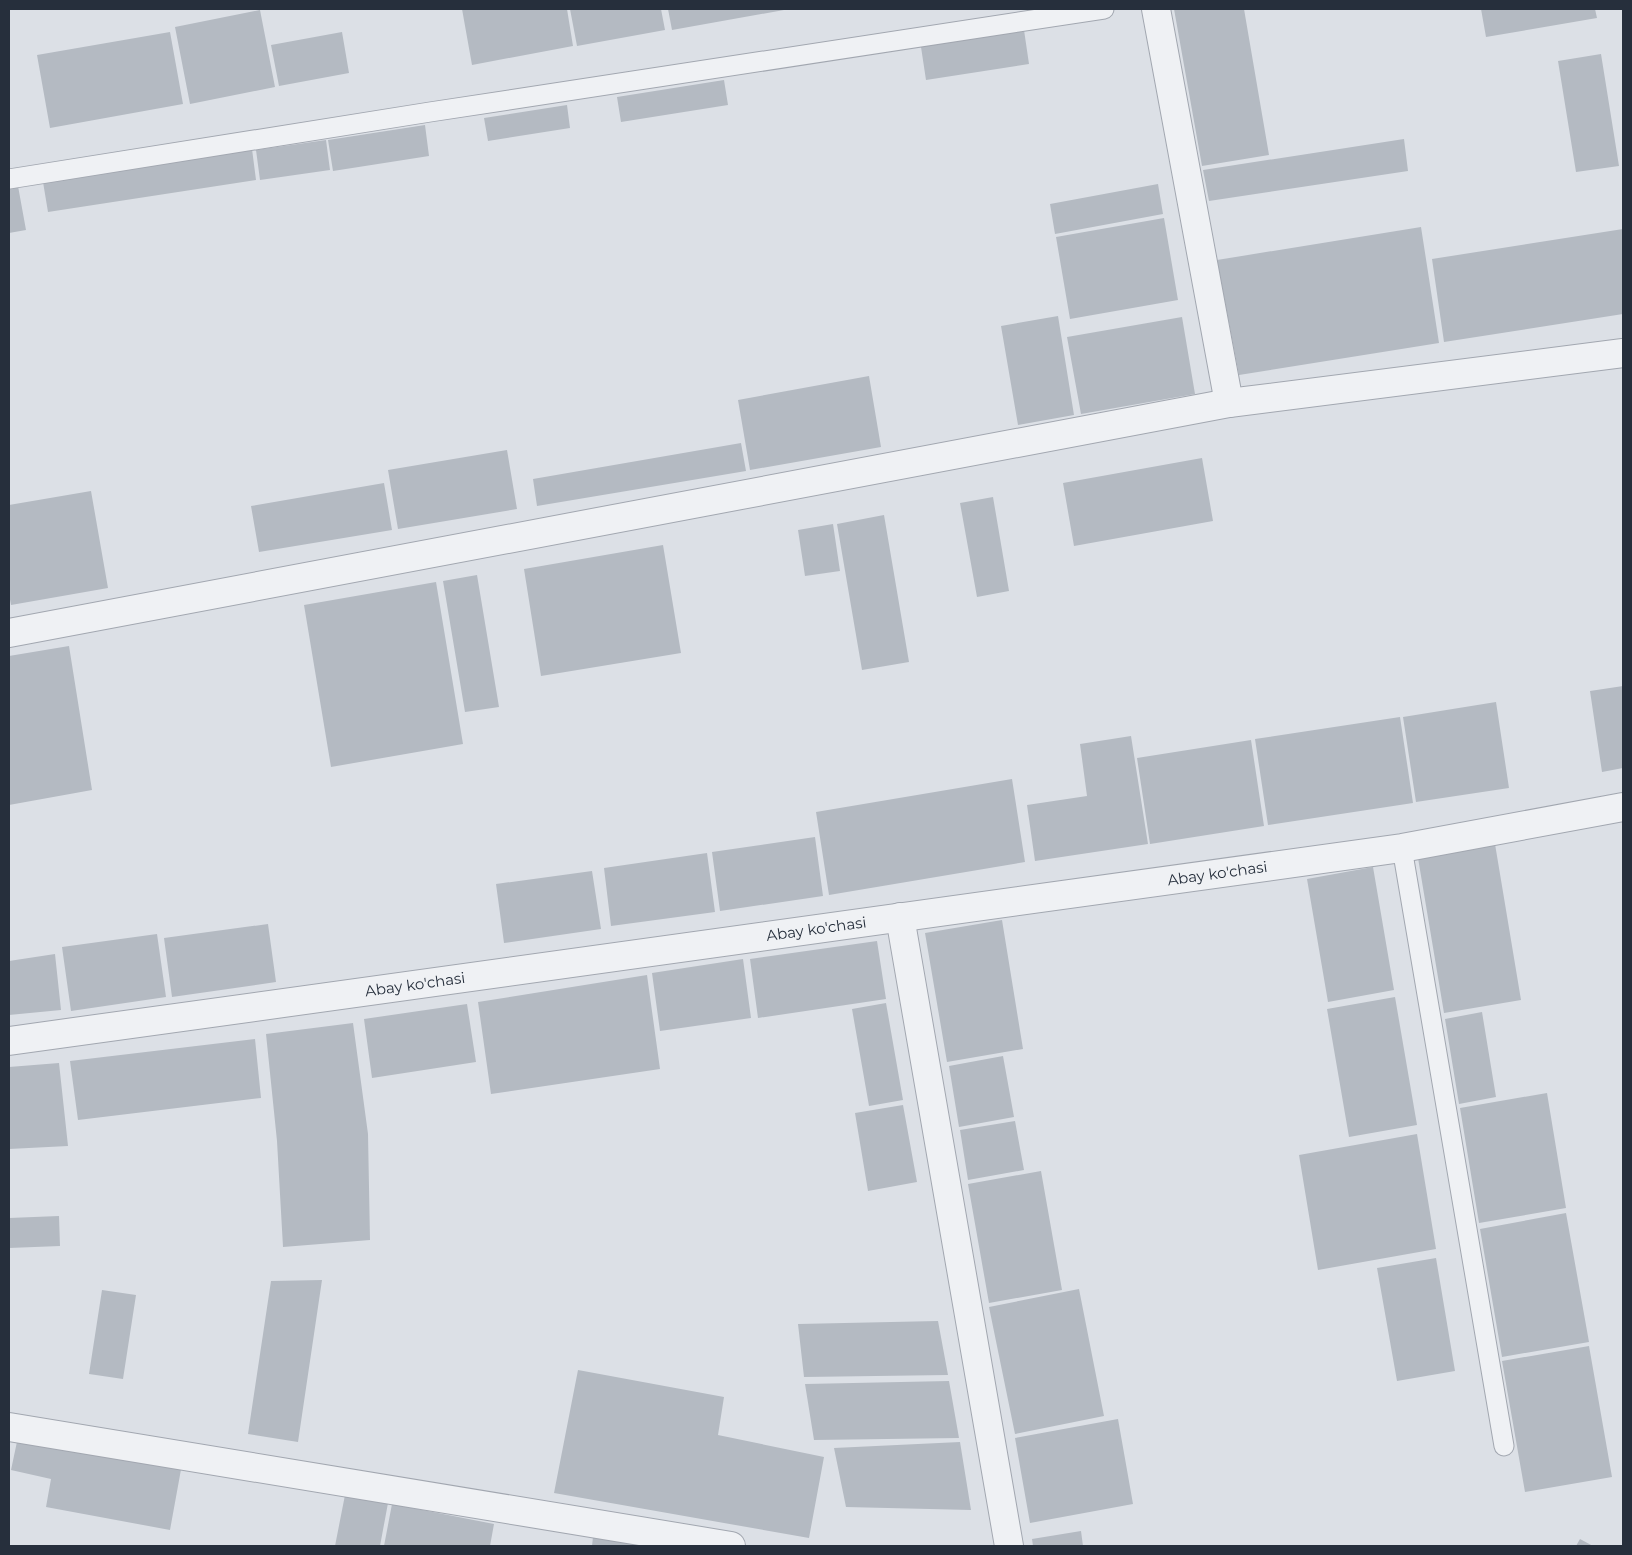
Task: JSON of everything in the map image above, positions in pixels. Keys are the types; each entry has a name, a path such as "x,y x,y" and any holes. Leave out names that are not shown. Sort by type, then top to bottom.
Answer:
{"street":[{"path":"1156,9 1228,404"},
{"path":"9,633 1228,404 1623,353"},
{"name":"Abay ko'chasi","path":"9,1042 1402,848 1623,807"},
{"path":"900,918 1009,1546"},
{"path":"9,1426 730,1546"}],"lane":[{"path":"9,179 430,112 1104,9"},
{"path":"1402,848 1504,1446"}],"building":[{"path":"462,9 567,9 573,46 472,65"},
{"path":"570,9 661,9 665,30 577,46"},
{"path":"668,9 784,9 784,10 672,30"},
{"path":"1174,9 1244,9 1269,155 1202,166"},
{"path":"1481,9 1595,9 1597,18 1486,37"},
{"path":"260,10 275,87 190,104 175,27"},
{"path":"1024,30 1029,64 926,80 921,47"},
{"path":"170,32 183,104 50,128 37,55"},
{"path":"342,32 349,73 279,86 271,45"},
{"path":"1601,54 1619,166 1576,172 1558,61"},
{"path":"724,80 728,105 621,122 617,97"},
{"path":"567,105 570,128 488,141 484,118"},
{"path":"425,125 429,156 333,171 328,140"},
{"path":"1404,139 1408,171 1209,201 1203,170"},
{"path":"326,140 330,170 260,180 256,150"},
{"path":"252,149 256,180 48,212 43,182"},
{"path":"1158,184 1163,214 1055,234 1050,204"},
{"path":"18,186 26,230 9,233 9,188"},
{"path":"1164,218 1178,300 1070,319 1056,237"},
{"path":"1421,227 1439,343 1239,375 1217,260"},
{"path":"1623,229 1623,314 1444,342 1432,259"},
{"path":"1058,316 1074,415 1018,425 1001,326"},
{"path":"1182,317 1195,394 1081,414 1067,337"},
{"path":"869,376 881,447 750,470 738,400"},
{"path":"741,443 746,471 537,506 533,479"},
{"path":"507,450 517,509 398,529 388,470"},
{"path":"1202,458 1213,521 1074,546 1063,483"},
{"path":"384,483 392,530 259,552 251,506"},
{"path":"91,491 108,588 11,605 9,594 9,505"},
{"path":"993,497 1009,591 977,597 960,503"},
{"path":"884,515 909,662 862,670 837,524"},
{"path":"833,524 840,571 805,576 798,530"},
{"path":"663,545 681,653 541,676 524,569"},
{"path":"477,575 499,707 465,712 443,581"},
{"path":"436,582 463,744 331,767 304,605"},
{"path":"69,646 92,790 9,805 9,656"},
{"path":"1623,686 1623,768 1602,772 1590,691"},
{"path":"1496,702 1509,788 1416,802 1403,717"},
{"path":"1400,717 1413,803 1268,825 1255,739"},
{"path":"1131,736 1148,844 1035,861 1027,805 1087,796 1080,744"},
{"path":"1251,740 1264,826 1150,844 1137,758"},
{"path":"1012,779 1025,862 829,895 816,812"},
{"path":"815,837 823,896 720,911 712,852"},
{"path":"1495,844 1521,1000 1444,1013 1418,858"},
{"path":"707,853 715,912 611,926 604,868"},
{"path":"1373,867 1394,990 1328,1002 1307,879"},
{"path":"592,871 601,929 504,943 496,884"},
{"path":"1002,920 1023,1049 947,1062 925,933"},
{"path":"268,924 276,982 172,997 164,938"},
{"path":"157,934 166,997 71,1011 62,947"},
{"path":"877,941 886,999 758,1018 750,959"},
{"path":"55,954 61,1010 9,1015 9,961"},
{"path":"743,959 751,1018 660,1031 652,973"},
{"path":"647,975 660,1069 491,1094 478,1002"},
{"path":"1395,997 1417,1125 1349,1137 1327,1009"},
{"path":"886,1003 903,1100 869,1106 852,1009"},
{"path":"467,1004 476,1062 372,1078 364,1019"},
{"path":"1482,1012 1496,1097 1459,1104 1445,1019"},
{"path":"353,1023 368,1134 370,1240 283,1247 277,1141 266,1034"},
{"path":"255,1039 261,1098 78,1120 70,1061"},
{"path":"1003,1056 1014,1117 959,1127 949,1066"},
{"path":"59,1063 68,1146 9,1149 9,1067"},
{"path":"1547,1093 1566,1208 1479,1223 1460,1108"},
{"path":"903,1105 917,1182 868,1191 855,1113"},
{"path":"1015,1121 1024,1170 968,1180 960,1130"},
{"path":"1417,1134 1436,1249 1318,1270 1299,1155"},
{"path":"1041,1171 1062,1290 989,1303 968,1184"},
{"path":"1566,1213 1589,1342 1502,1357 1480,1229"},
{"path":"59,1216 60,1246 9,1248 9,1218"},
{"path":"1436,1258 1455,1371 1397,1381 1377,1268"},
{"path":"322,1280 298,1442 248,1434 271,1281"},
{"path":"1079,1289 1104,1416 1015,1434 989,1307"},
{"path":"102,1290 136,1295 123,1379 89,1374"},
{"path":"938,1321 948,1375 804,1377 798,1324"},
{"path":"1589,1346 1612,1477 1525,1492 1502,1361"},
{"path":"578,1370 724,1397 718,1435 824,1457 809,1538 554,1493"},
{"path":"949,1381 959,1438 814,1440 805,1384"},
{"path":"1118,1419 1133,1504 1030,1523 1015,1438"},
{"path":"18,1437 182,1464 170,1530 46,1507 51,1479 11,1470"},
{"path":"960,1442 971,1510 846,1507 834,1448"},
{"path":"345,1495 388,1503 380,1546 335,1546"},
{"path":"392,1504 494,1524 490,1546 384,1546"},
{"path":"1081,1531 1083,1546 1033,1546 1032,1539"},
{"path":"593,1537 638,1545 592,1546"},
{"path":"1580,1539 1593,1546 1576,1546"}]}
